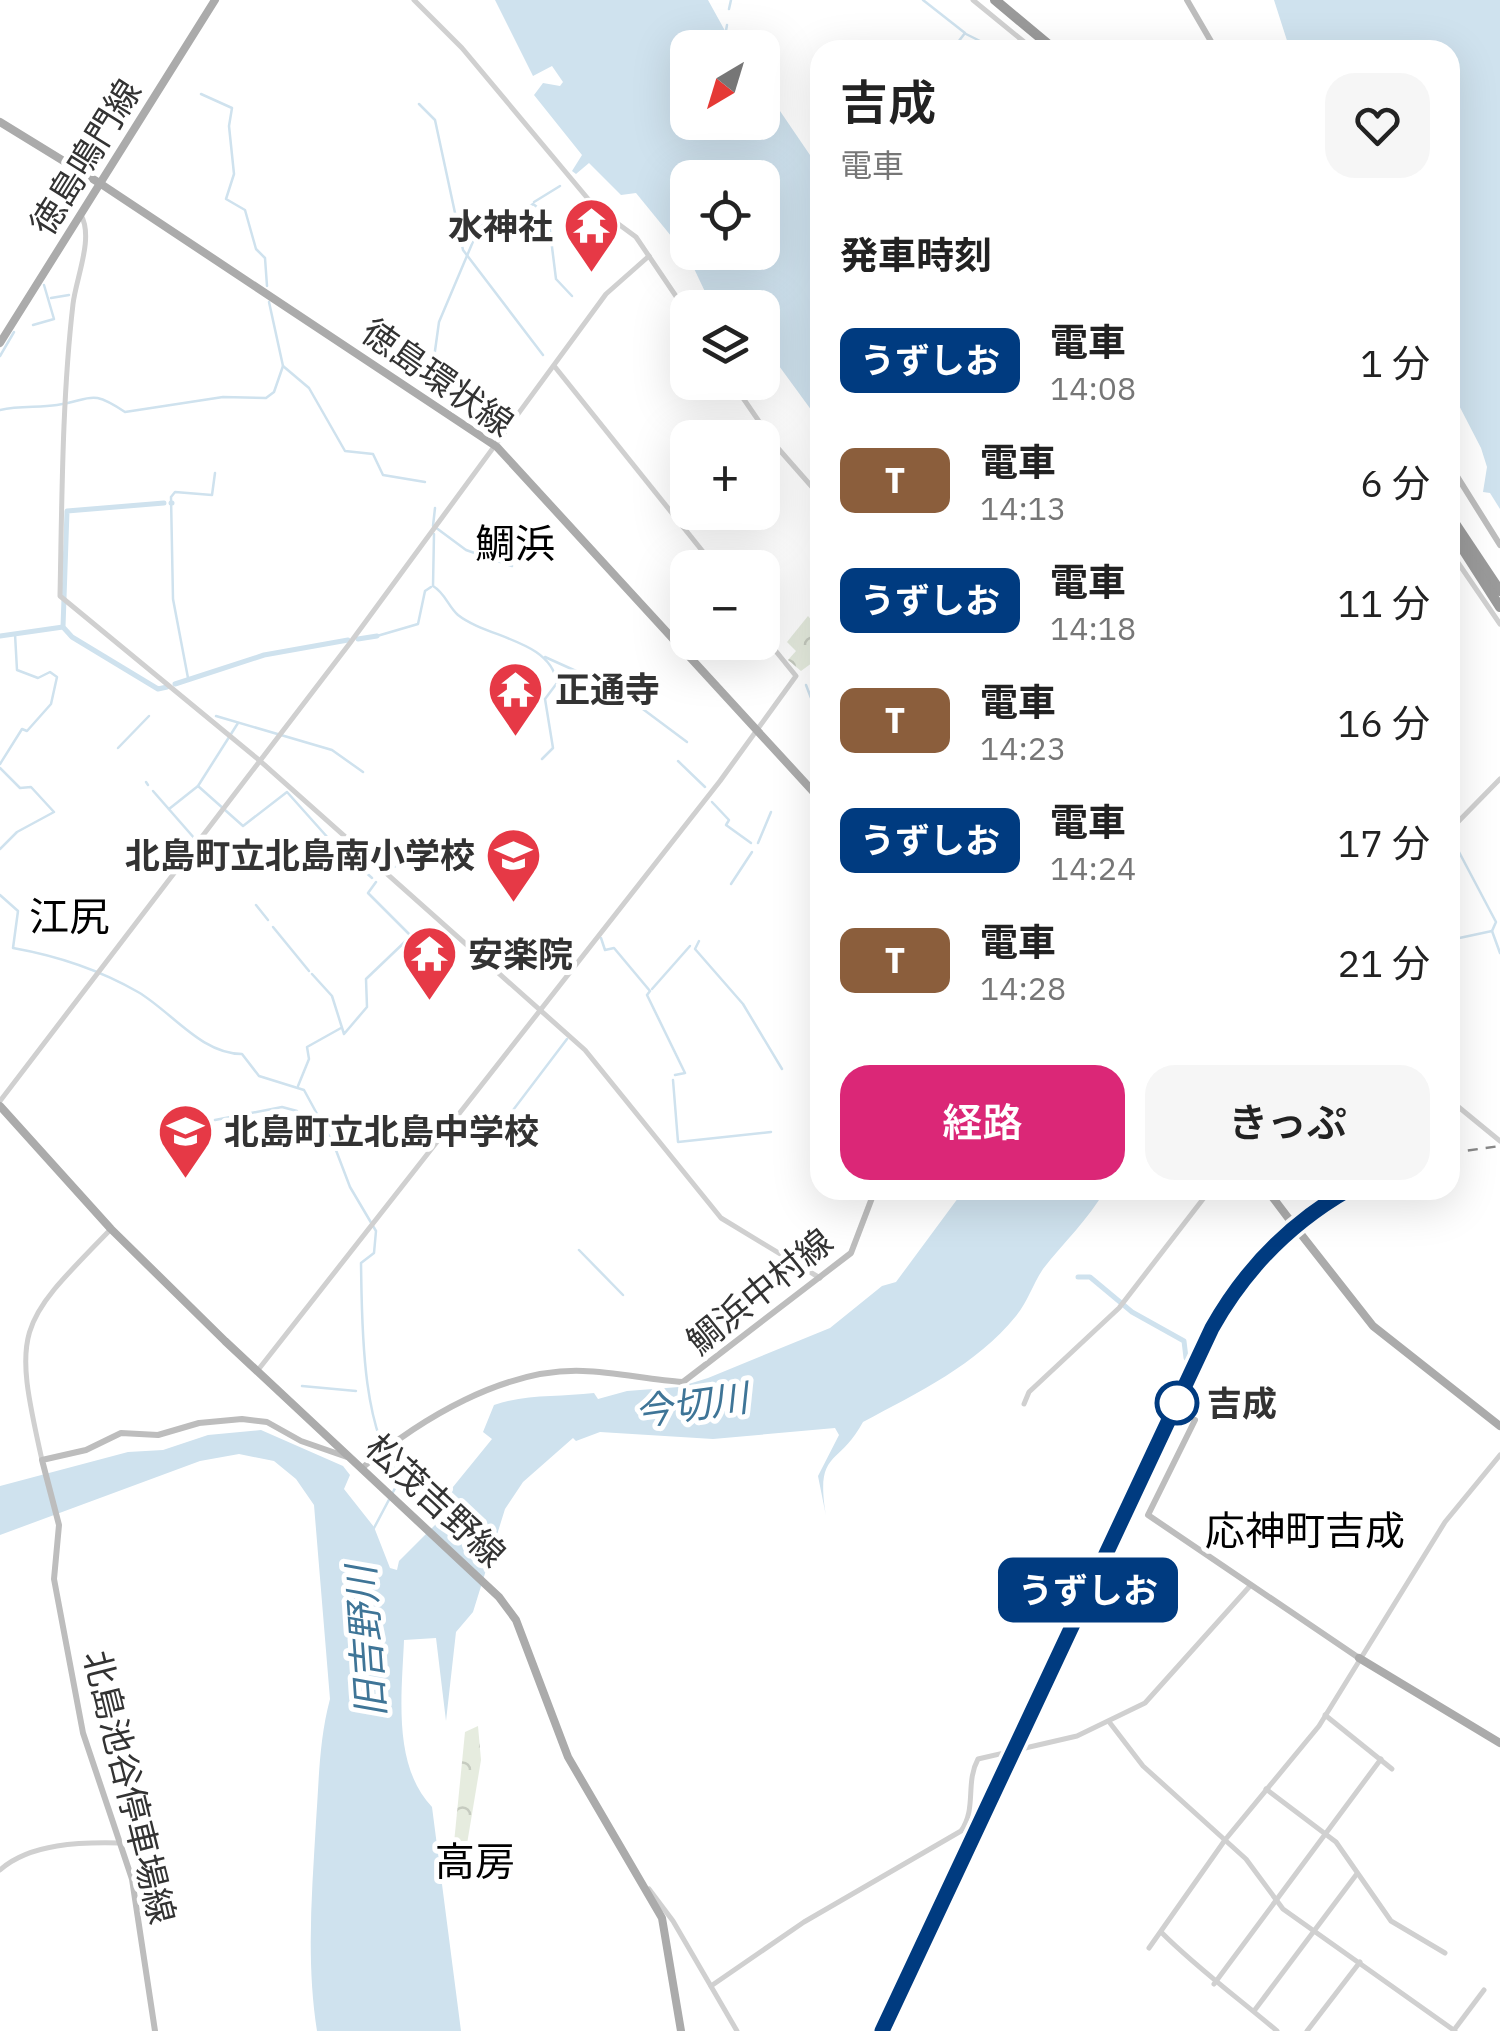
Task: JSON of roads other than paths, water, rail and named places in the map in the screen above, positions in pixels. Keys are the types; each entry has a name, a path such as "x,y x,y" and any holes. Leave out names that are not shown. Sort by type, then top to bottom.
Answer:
{"highway":[{"path":"996,0 1042,40"},
{"path":"1460,531 1500,591"},
{"path":"1460,545 1500,607"}],"main road":[{"name":"徳島鳴門線","path":"0,343 215,0"},
{"path":"1187,0 1210,40"},
{"name":"徳島環状線","path":"0,122 101,184 497,447 810,788"},
{"path":"1460,481 1500,545"},
{"name":"松茂吉野線","path":"0,1104 111,1229 480,1579 516,1620 568,1757 649,1889 662,1918 673,1964 681,2031"},
{"name":"鯛浜中村線","path":"362,1468 434,1412 530,1378 581,1370 683,1382 852,1253 871,1200"},
{"path":"1275,1200 1373,1326 1500,1426"},
{"path":"42,1462 86,1450 131,1430 158,1435 199,1423 242,1419 267,1422 301,1441 348,1456"},
{"path":"1195,1420 1148,1515 1359,1658 1500,1743"},
{"name":"北島池谷停車場線","path":"42,1462 58,1517 54,1579 83,1733 138,1904 155,2031"}],"street":[{"path":"414,0 462,48 594,206 625,226 672,290"},
{"path":"974,0 1022,40"},
{"path":"81,214 87,230 72,316 60,596 260,760 541,1010 609,1076 721,1218 820,1278"},
{"path":"0,1104 497,447 606,294 650,256"},
{"path":"555,367 702,550"},
{"path":"744,400 776,446 810,485"},
{"path":"1460,566 1500,624"},
{"path":"258,1371 756,733 796,676 780,656"},
{"path":"1460,820 1500,779"},
{"path":"1460,1108 1500,1141"},
{"path":"1024,1404 1029,1392 1119,1308 1202,1200"},
{"path":"42,1462 24,1374 30,1326 55,1287 111,1229"},
{"path":"1149,1948 1224,1840 1326,1716 1445,1522 1500,1455"},
{"path":"711,1986 804,1922 961,1831 970,1816 970,1778 978,1759 1040,1747 1110,1722 1166,1686 1250,1586"},
{"path":"1326,1716 1392,1769"},
{"path":"1110,1722 1143,1766 1253,1868 1275,1901 1313,1932 1360,1961 1454,2031 1484,1990"},
{"path":"1214,1984 1382,1759"},
{"path":"1266,1789 1340,1847 1391,1921 1445,1952"},
{"path":"0,1870 14,1860 62,1846 120,1843"},
{"path":"1254,2010 1356,1875"},
{"path":"649,1889 737,2031"},
{"path":"1161,1932 1214,1984 1238,1995 1277,2031"},
{"path":"1307,2031 1360,1961"}],"water":[{"path":"495,0 708,0 725,30 670,30 670,140 780,140 780,111 810,155 810,408 780,367 780,290 704,290 695,270 780,270 780,160 670,160 670,235 636,193 621,195 589,163 576,174 572,171 582,155 534,95 543,83 560,86 563,82 552,66 533,76"},
{"path":"1274,0 1500,0 1500,509 1490,493 1483,492 1487,467 1460,407 1460,40 1287,40"},
{"path":"957,1200 1098,1200 1043,1269 1020,1310 1000,1333 946,1376 863,1422 826,1469 826,1516 818,1476 839,1435 835,1428 713,1439 600,1432 576,1441 573,1438 523,1482 505,1509 473,1612 456,1632 446,1721 436,1638 404,1640 401,1705 405,1750 419,1790 432,1807 461,2031 317,2031 311,1953 312,1900 320,1760 330,1699 314,1505 296,1479 274,1461 239,1454 200,1461 0,1535 0,1486 128,1452 163,1450 208,1435 261,1430 343,1466 350,1475 344,1489 374,1527 390,1568 397,1570 399,1561 436,1524 444,1498 492,1439 483,1432 494,1405 531,1397 594,1393 598,1399 627,1391 679,1387 830,1328 882,1286 896,1282"}],"waterway":[{"path":"729,9 731,0"},
{"path":"923,0 965,33 960,40"},
{"path":"726,30 727,25"},
{"path":"966,34 978,40"},
{"path":"201,94 232,108 229,126 234,174 226,199 245,210 256,249 265,258 267,286"},
{"path":"419,104 435,120 463,250 543,355"},
{"path":"534,202 560,186"},
{"path":"429,394 439,322 480,225 519,214 533,204 548,215 556,279 572,296"},
{"path":"33,325 54,319 44,285"},
{"path":"51,298 69,295"},
{"path":"269,302 283,366 309,388 345,451 373,454 383,475 425,482"},
{"path":"0,356 14,332"},
{"path":"0,410 91,398 104,400 125,412 223,397 266,398 274,392 283,366"},
{"path":"188,678 173,599 171,497 175,492 212,495 215,473"},
{"path":"164,503 67,511 63,627 72,637 158,689 167,687"},
{"path":"433,526 435,508"},
{"path":"435,527 466,550 512,566"},
{"path":"434,534 433,586 458,615 531,649 552,669 557,683 545,699 553,748 542,759"},
{"path":"377,636 418,624 425,591 431,587"},
{"path":"0,636 63,627"},
{"path":"0,764 22,729 27,731 51,704 57,677 50,672 38,678 17,670 15,634"},
{"path":"358,639 377,636"},
{"path":"175,684 264,655 348,640"},
{"path":"545,657 616,689 687,742"},
{"path":"806,685 810,695"},
{"path":"118,748 149,716"},
{"path":"216,716 332,750 363,772"},
{"path":"169,809 198,786 238,723"},
{"path":"678,761 705,787"},
{"path":"0,768 20,788 31,787 54,812 17,832 0,849"},
{"path":"198,786 243,826 287,792 329,839 372,878"},
{"path":"153,791 195,839"},
{"path":"712,802 729,820 726,825 751,843"},
{"path":"758,843 771,812"},
{"path":"390,869 451,839"},
{"path":"201,845 226,870"},
{"path":"731,884 752,852"},
{"path":"1460,854 1496,922 1492,931"},
{"path":"312,974 332,996 344,1034 367,1007 366,979 411,936 368,893 376,882"},
{"path":"0,895 18,911 13,948 77,964 123,984 151,1000 200,1040 242,1054 259,1076 304,1090 334,1145 350,1187 376,1231 374,1253 361,1263 366,1376 378,1433 401,1477 374,1528"},
{"path":"256,905 268,920"},
{"path":"273,927 309,971"},
{"path":"1460,938 1492,931 1500,953"},
{"path":"601,938 605,950 614,948 650,991 647,995 685,1073 675,1075"},
{"path":"699,941 695,949 743,1004 782,1069"},
{"path":"652,989 690,946"},
{"path":"298,1086 309,1059 307,1047 341,1028"},
{"path":"504,1122 567,1039"},
{"path":"673,1080 678,1142 771,1132"},
{"path":"215,1120 282,1107 297,1111"},
{"path":"579,1250 623,1295"},
{"path":"1078,1277 1090,1277 1132,1312 1184,1341 1186,1358"},
{"path":"302,1386 356,1391"}],"railway":[{"path":"1460,1152 1500,1146"},
{"path":"882,2031 1212,1328 1254,1267 1288,1233 1331,1200"}],"train":[{"name":"うずしお","path":"882,2031 1212,1328 1248,1272 1291,1228 1330,1200"}],"place":[{"name":"水神社","path":"592,275"},
{"name":"正通寺","path":"516,738"},
{"name":"北島町立北島南小学校","path":"514,904"},
{"name":"安楽院","path":"429,1003"},
{"name":"北島町立北島中学校","path":"185,1180"},
{"name":"吉成","path":"1177,1403"}],"district":[{"name":"鯛浜","path":"515,543"},
{"name":"江尻","path":"69,916"},
{"name":"応神町吉成","path":"1305,1530"},
{"name":"高房","path":"475,1861"}],"water label":[{"name":"今切川","path":"691,1404"},
{"name":"旧吉野川","path":"365,1642"}]}
